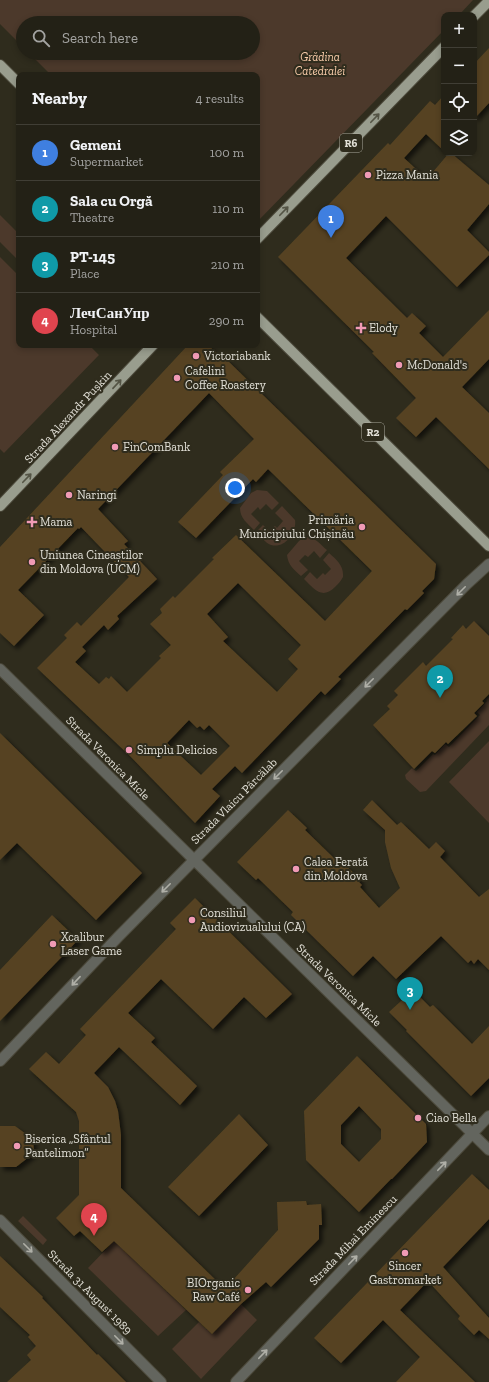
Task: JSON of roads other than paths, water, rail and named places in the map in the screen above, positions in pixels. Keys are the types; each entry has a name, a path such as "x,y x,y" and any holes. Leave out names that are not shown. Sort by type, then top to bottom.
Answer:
{"main road":[{"path":"477,13 489,1"},
{"name":"R6","path":"260,236 443,48"},
{"path":"0,65 16,81"},
{"name":"R2","path":"260,320 489,546"},
{"name":"Strada Alexandr Pușkin","path":"0,506 151,348"}],"street":[{"name":"Strada Vlaicu Pârcălab","path":"0,1061 119,936 467,584 489,564"},
{"name":"Strada Veronica Micle","path":"0,670 489,1150"},
{"name":"Strada Mihai Eminescu","path":"236,1382 489,1116"},
{"name":"Strada 31 August 1989","path":"0,1220 161,1382"}],"place":[{"name":"Pizza Mania","path":"368,175"},
{"name":"Gemeni","path":"331,238"},
{"name":"Elody","path":"361,328"},
{"name":"Victoriabank","path":"196,356"},
{"name":"McDonald's","path":"399,365"},
{"name":"Cafelini Coffee Roastery","path":"177,378"},
{"name":"FinComBank","path":"115,447"},
{"name":"Naringi","path":"69,495"},
{"name":"Mama","path":"32,522"},
{"name":"Primăria Municipiului Chișinău","path":"362,527"},
{"name":"Uniunea Cineaștilor din Moldova (UCM)","path":"32,562"},
{"name":"Sala cu Orgă","path":"440,698"},
{"name":"Simplu Delicios","path":"129,750"},
{"name":"Calea Ferată din Moldova","path":"296,869"},
{"name":"Consiliul Audiovizualului (CA)","path":"192,920"},
{"name":"Xcalibur Laser Game","path":"53,944"},
{"name":"PT-145","path":"410,1010"},
{"name":"Ciao Bella","path":"418,1118"},
{"name":"Biserica „Sfântul Pantelimon”","path":"17,1146"},
{"name":"ЛечСанУпр","path":"94,1236"},
{"name":"Sincer Gastromarket","path":"405,1253"},
{"name":"BIOrganic Raw Café","path":"248,1290"}],"park label":[{"name":"Grădina Catedralei","path":"320,64"}]}
